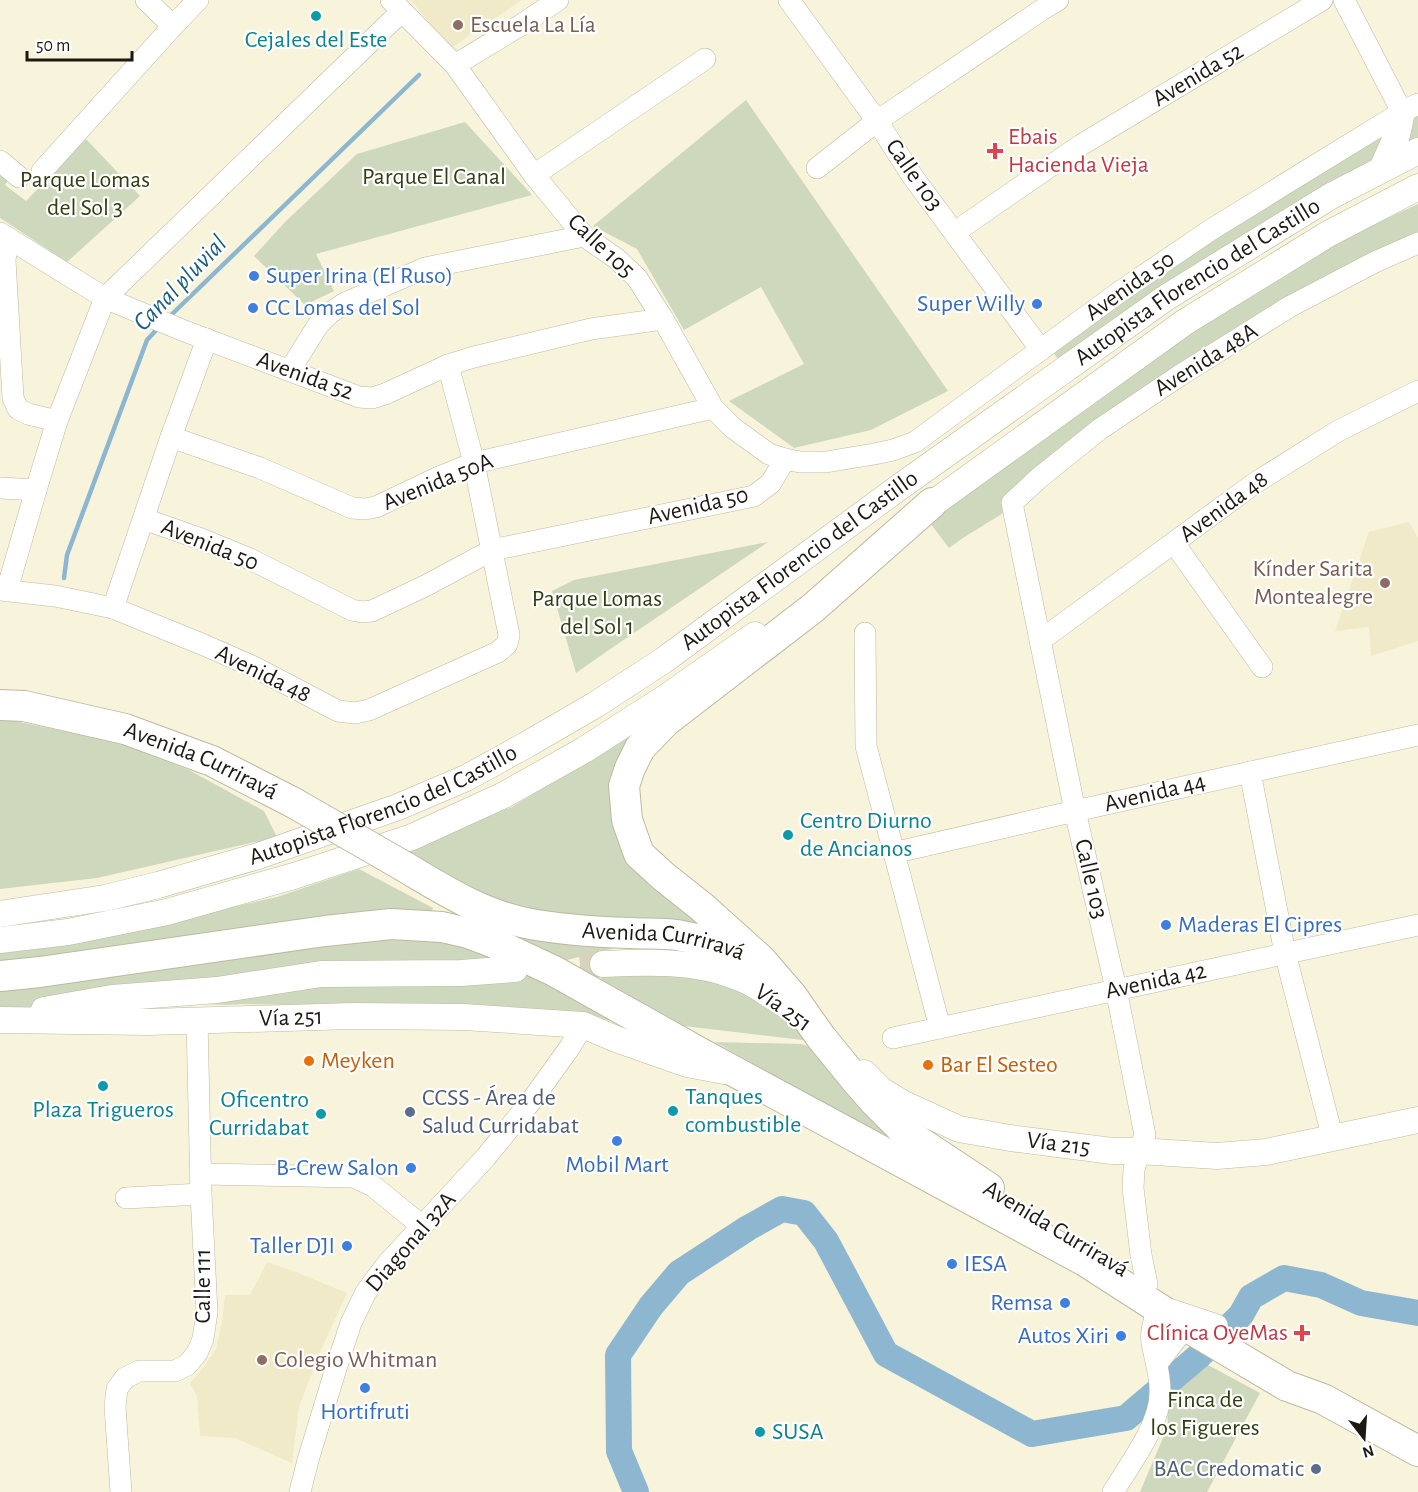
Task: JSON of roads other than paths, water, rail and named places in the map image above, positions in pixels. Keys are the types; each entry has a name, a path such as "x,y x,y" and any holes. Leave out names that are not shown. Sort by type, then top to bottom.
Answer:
{"highway":[{"path":"761,960 639,854 627,820 624,786 630,768 640,748 666,721 813,609 932,503"},
{"name":"Avenida Curriravá","path":"0,705 24,706 125,729 212,761 294,803 460,899 489,913 525,923 580,931 674,934 722,945 761,960 876,1103 906,1133 1016,1206 1232,1340 1287,1386 1323,1399 1418,1451"},
{"name":"Avenida Curriravá","path":"0,976 391,924 442,927 468,933 554,971 1085,1261 1137,1280 1186,1326 1232,1340"}],"main road":[{"path":"1382,169 1410,108"},
{"name":"Autopista Florencio del Castillo","path":"0,914 105,898 170,882 258,856 398,807 466,778 595,705 664,660 901,486 1167,297 1331,196 1418,151"},
{"name":"Autopista Florencio del Castillo","path":"0,940 68,932 156,915 252,888 412,837 494,799 584,750 668,696 1185,322 1328,234 1418,187"},
{"name":"Vía 215","path":"761,960 814,1008 866,1076 881,1090 902,1103 959,1129 1112,1151 1217,1156 1266,1152 1418,1120"},
{"name":"Vía 251","path":"603,964 676,963 715,970 737,977 782,1002 820,1035"},
{"name":"Vía 251","path":"0,1020 56,1007 112,998 217,990 321,974 461,974 515,969"},
{"path":"112,998 172,1004 197,1020 230,1000 291,978"},
{"name":"Vía 251","path":"0,1020 148,1022 353,1016 464,1017 583,1025 687,1064 742,1075"}],"street":[{"path":"146,0 173,26"},
{"path":"42,171 198,0"},
{"path":"455,65 558,0"},
{"path":"817,168 877,121 1058,0"},
{"name":"Avenida 52","path":"955,232 1081,146 1322,0"},
{"path":"1344,0 1410,108"},
{"name":"Calle 103","path":"797,3 913,177 1041,350"},
{"path":"3,590 57,421 105,298 396,5"},
{"name":"Calle 105","path":"396,5 455,65 534,175 584,236 626,266 637,278 713,408 755,445 769,454 785,459"},
{"path":"534,175 705,59"},
{"name":"Avenida 50","path":"144,519 250,559 352,610 362,612 372,611 427,585 492,550 754,496 771,483 785,459 800,462 826,462 884,452 915,442 1118,293 1212,229 1410,108"},
{"path":"0,161 19,177"},
{"path":"4,236 13,399 18,409 28,414 57,421"},
{"name":"Avenida 52","path":"4,236 105,298 182,330 359,397 372,398 385,394 447,364 591,329 663,319"},
{"path":"290,370 318,325 345,303 424,268 584,236"},
{"name":"Avenida 48A","path":"1012,503 1100,429 1179,376 1289,307 1375,262 1418,243"},
{"path":"113,608 207,339"},
{"path":"447,364 474,463 492,550"},
{"name":"Avenida 48","path":"1041,640 1255,483 1338,431 1418,391"},
{"name":"Avenida 50A","path":"171,437 260,468 352,508 365,509 376,507 474,463 713,408"},
{"path":"0,488 36,490"},
{"name":"Calle 103","path":"1012,503 1145,1135 1134,1169 1137,1280 1153,1322 1152,1341 1158,1367 1160,1394 1150,1430 1113,1492"},
{"path":"1174,543 1262,667"},
{"name":"Avenida 48","path":"3,590 55,596 113,608 254,667 338,711 355,712 369,710 498,652 507,644 509,635 492,550"},
{"path":"865,633 866,746 940,1028"},
{"name":"Avenida 44","path":"893,852 1418,735"},
{"path":"1250,772 1285,953 1333,1138"},
{"name":"Avenida 42","path":"893,1038 1418,925"},
{"name":"Calle 111","path":"121,1492 115,1407 117,1389 125,1378 139,1371 176,1371 187,1365 197,1353 203,1339 207,1312 197,1020"},
{"name":"Diagonal 32A","path":"300,1492 337,1365 351,1323 366,1292 387,1264 486,1157 532,1100 583,1025"},
{"path":"126,1198 201,1184 354,1177 373,1186 422,1226"},
{"path":"1158,1367 1186,1326"}],"waterway":[{"name":"Canal pluvial","path":"167,319 419,75"},
{"name":"Canal pluvial","path":"64,578 67,555 147,340 159,327"},
{"path":"636,1492 619,1451 618,1355 651,1306 679,1273 748,1228 782,1209 804,1213 826,1241 886,1354 1032,1434 1126,1418 1200,1355 1241,1315 1251,1297 1284,1278 1321,1285 1361,1303 1418,1313"}],"tunnel":[{"path":"541,968 603,964"}],"place":[{"name":"Cejales del Este","path":"316,16"},
{"name":"Escuela La Lía","path":"458,25"},
{"name":"Ebais Hacienda Vieja","path":"995,151"},
{"name":"Super Irina (El Ruso)","path":"254,276"},
{"name":"Super Willy","path":"1037,304"},
{"name":"CC Lomas del Sol","path":"253,308"},
{"name":"Kínder Sarita Montealegre","path":"1385,583"},
{"name":"Centro Diurno de Ancianos","path":"788,835"},
{"name":"Maderas El Cipres","path":"1166,925"},
{"name":"Meyken","path":"309,1061"},
{"name":"Bar El Sesteo","path":"928,1065"},
{"name":"Plaza Trigueros","path":"103,1086"},
{"name":"Tanques combustible","path":"673,1111"},
{"name":"CCSS - Área de Salud Curridabat","path":"410,1112"},
{"name":"Oficentro Curridabat","path":"321,1114"},
{"name":"Mobil Mart","path":"617,1141"},
{"name":"B-Crew Salon","path":"411,1168"},
{"name":"Taller DJI","path":"347,1246"},
{"name":"IESA","path":"952,1264"},
{"name":"Remsa","path":"1065,1303"},
{"name":"Clínica OyeMas","path":"1302,1333"},
{"name":"Autos Xiri","path":"1121,1336"},
{"name":"Colegio Whitman","path":"262,1360"},
{"name":"Hortifruti","path":"365,1388"},
{"name":"SUSA","path":"760,1432"},
{"name":"BAC Credomatic","path":"1316,1469"}],"park label":[{"name":"Parque El Canal","path":"434,177"},
{"name":"Parque Lomas del Sol 3","path":"85,194"},
{"name":"Parque Lomas del Sol 1","path":"597,613"},
{"name":"Finca de los Figueres","path":"1205,1414"}]}
